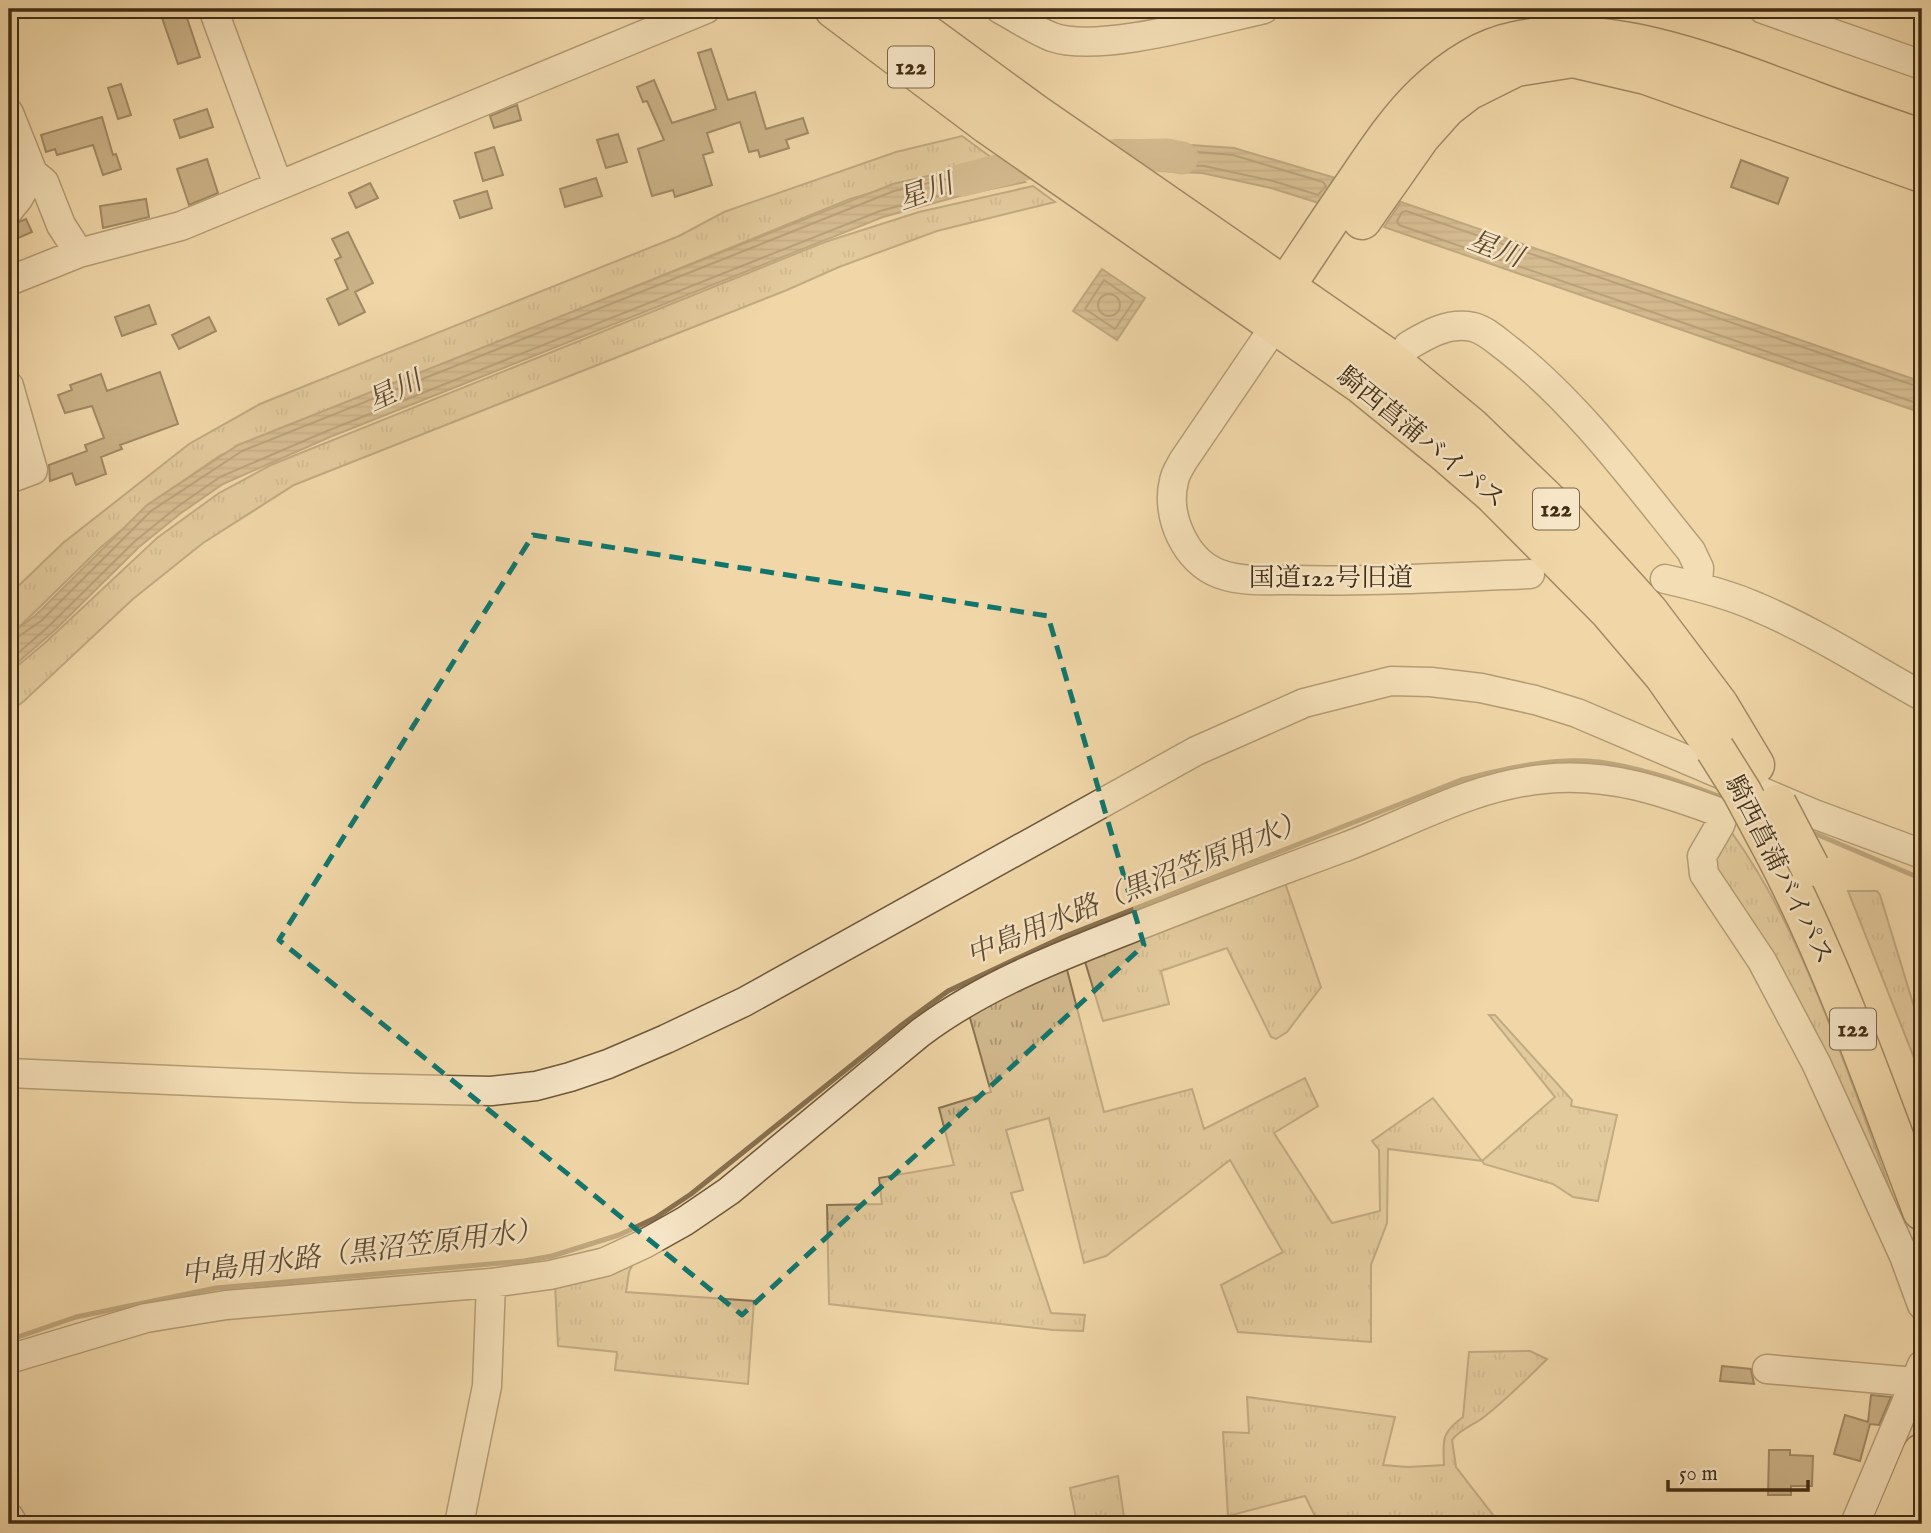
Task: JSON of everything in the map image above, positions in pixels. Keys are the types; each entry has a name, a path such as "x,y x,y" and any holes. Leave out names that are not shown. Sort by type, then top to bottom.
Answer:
{"highway":[{"name":"騎西菖蒲バイパス","path":"834,9 1010,119 1177,213 1296,294 1384,355 1515,467 1556,509 1649,612 1718,705 1755,765 1810,867 1863,983 1922,1139"},
{"path":"861,9 1010,119"},
{"name":"騎西菖蒲バイパス","path":"906,13 1010,119 1275,326 1362,385 1494,495 1577,576 1664,676 1742,792 1806,914 1834,977 1922,1211"},
{"path":"1275,326 1387,160 1399,121 1449,73 1482,52 1512,41 1545,36 1592,36 1664,51 1735,71 1922,139"},
{"path":"1387,160 1421,136 1446,108 1468,91 1516,68 1573,58 1646,75 1922,173"},
{"path":"1892,1524 1922,1453"}],"street":[{"path":"213,9 278,185"},
{"path":"9,281 79,253 181,226 706,9"},
{"path":"1000,9 1052,37 1082,42 1150,35 1264,9"},
{"path":"1768,10 1922,65"},
{"path":"9,113 33,173 44,182 61,225 79,253"},
{"path":"9,209 33,173"},
{"name":"国道122号旧道","path":"1275,326 1183,461 1174,481 1173,508 1177,527 1187,547 1202,562 1218,573 1241,579 1315,581 1530,574"},
{"path":"1408,346 1450,326 1474,328 1495,339 1533,369 1600,442 1691,551 1699,568 1698,586"},
{"path":"9,386 33,470 9,479"},
{"path":"1665,579 1698,586 1790,622 1922,696"},
{"path":"9,1073 491,1091 536,1086 570,1077 643,1049 744,1002 1196,751 1304,703 1391,681 1431,682 1481,688 1577,713 1814,814 1922,853"},
{"path":"9,1359 146,1318 226,1305 491,1283 550,1275 605,1262 685,1221 729,1191 920,1033 953,1009 996,985 1052,960 1368,838 1449,803 1521,782 1571,777 1619,780 1642,785 1724,814 1702,856 1704,874 1762,961 1816,1063 1895,1236 1922,1305"},
{"path":"458,1524 487,1386 491,1283"},
{"path":"1767,1369 1919,1373 1855,1524"},
{"path":"9,1517 13,1524"}],"highlighted area":[{"path":"533,535 1048,616 1144,945 742,1315 279,940"}],"green space":[{"path":"962,136 992,158 850,199 221,455 167,492 100,548 9,637 9,595 63,543 189,444 260,404 679,236 724,212 896,152"},
{"path":"1033,186 1055,202 937,231 839,267 294,485 203,543 133,599 9,712 9,673 157,538 219,493 271,465 825,242 919,212"},
{"path":"1732,833 1763,880 1801,955 1841,1054 1895,1204 1714,873 1713,855 1726,834"},
{"path":"1283,877 1321,987 1287,1032 1276,1039 1271,1037 1227,948 1161,971 1169,1004 1103,1021 1083,955"},
{"path":"1848,891 1877,891 1880,895 1922,1033 1922,1078"},
{"path":"1065,962 1104,1112 1192,1089 1204,1129 1305,1078 1318,1106 1274,1133 1332,1223 1380,1211 1379,1150 1372,1141 1433,1098 1482,1161 1388,1149 1387,1223 1371,1265 1371,1342 1238,1332 1221,1285 1283,1252 1230,1160 1106,1256 1084,1263 1049,1118 1006,1130 1023,1190 1011,1193 1051,1313 1085,1315 1083,1331 1053,1330 829,1304 827,1205 882,1204 879,1178 954,1165 939,1108 991,1092 968,1011"},
{"path":"1489,1015 1495,1015 1572,1100 1571,1106 1617,1115 1598,1201 1573,1197 1553,1184 1484,1164 1482,1161 1555,1097"},
{"path":"637,1256 629,1272 626,1292 754,1301 748,1384 615,1370 617,1352 558,1346 555,1283"},
{"path":"1530,1351 1547,1359 1501,1403 1452,1440 1456,1467 1500,1524 1319,1524 1305,1496 1228,1516 1223,1432 1249,1433 1247,1397 1395,1417 1383,1465 1444,1465 1445,1438 1463,1417 1469,1352"},
{"path":"1118,1476 1125,1524 1077,1524 1070,1488"}],"water":[{"path":"1117,140 1234,148 1339,179 1322,204 1271,188 1202,173 1159,171"},
{"path":"997,160 1025,182 967,194 883,217 330,437 223,484 139,547 54,631 9,670 9,635 36,615 147,505 238,445 893,184"},
{"path":"1401,202 1922,382 1922,413 1384,227"},
{"path":"1102,269 1145,298 1117,340 1073,311"}],"building":[{"path":"159,9 184,9 200,57 178,64"},
{"path":"711,49 728,100 755,92 766,129 803,118 808,133 786,140 789,148 760,157 758,150 749,152 740,122 707,133 713,152 703,155 712,185 675,197 673,190 652,196 638,149 664,140 647,101 643,102 637,87 654,80 672,123 716,109 698,53"},
{"path":"121,84 131,115 118,119 108,88"},
{"path":"517,105 521,120 494,128 490,116"},
{"path":"207,109 213,127 180,138 174,120"},
{"path":"102,117 113,155 116,154 121,169 103,175 93,145 57,155 55,149 46,152 41,135"},
{"path":"618,134 627,162 606,168 597,140"},
{"path":"494,147 503,175 483,181 475,153"},
{"path":"207,159 218,193 189,205 177,169"},
{"path":"1741,160 1788,178 1778,204 1731,187"},
{"path":"596,178 602,196 565,207 560,189"},
{"path":"370,183 378,198 356,208 349,193"},
{"path":"487,191 492,208 460,218 454,201"},
{"path":"146,199 149,217 103,228 100,206"},
{"path":"26,219 32,232 9,242 9,226"},
{"path":"348,232 373,283 355,292 365,312 339,325 327,299 348,289 335,260 341,257 332,239"},
{"path":"149,305 156,324 122,336 115,317"},
{"path":"209,317 216,331 179,349 172,335"},
{"path":"160,372 178,424 120,445 122,449 101,457 106,474 76,485 72,473 50,481 49,465 87,451 85,445 104,438 92,406 65,413 58,395 72,390 70,385 101,374 107,391"},
{"path":"1722,1366 1751,1369 1754,1384 1720,1381"},
{"path":"1871,1395 1891,1397 1879,1425 1870,1424 1860,1461 1834,1454 1845,1415 1868,1422"},
{"path":"1769,1450 1790,1450 1790,1455 1813,1456 1812,1486 1791,1486 1791,1495 1768,1495"}],"waterway":[{"name":"星川","path":"963,180 1051,157 1167,155 1182,158"},
{"name":"中島用水路（黒沼笠原用水）","path":"9,1340 76,1317 216,1288 524,1261 552,1256 619,1235 655,1218 691,1194 948,991 1063,937 1461,780 1547,762 1599,762 1649,772 1728,800"},
{"name":"中島用水路（黒沼笠原用水）","path":"1809,831 1922,879"}]}
